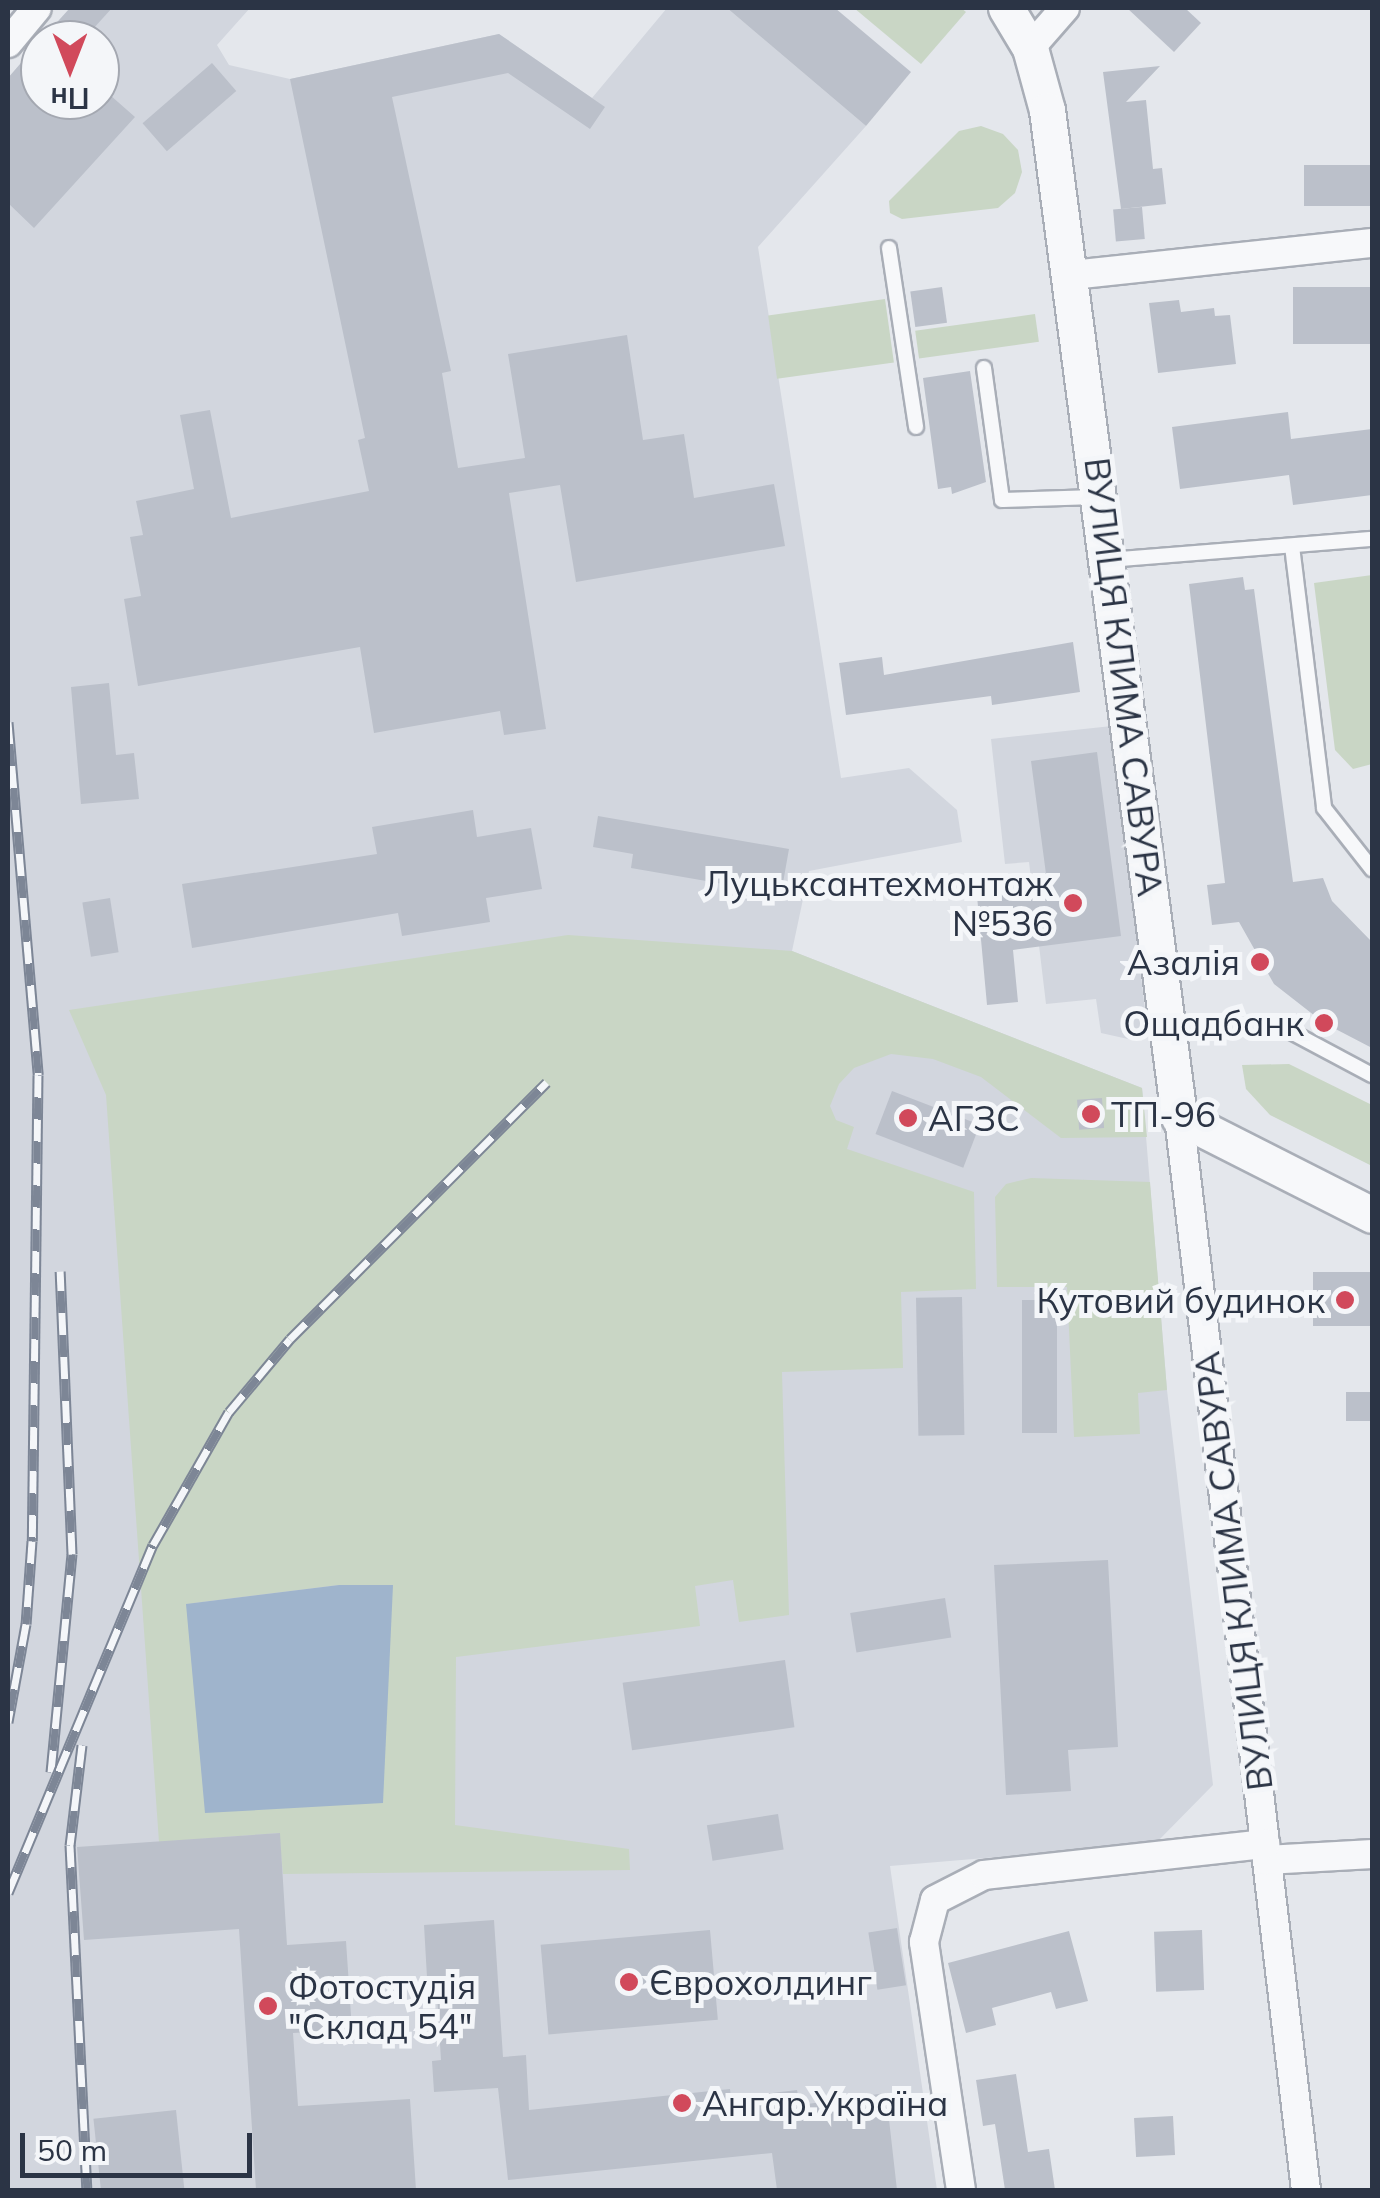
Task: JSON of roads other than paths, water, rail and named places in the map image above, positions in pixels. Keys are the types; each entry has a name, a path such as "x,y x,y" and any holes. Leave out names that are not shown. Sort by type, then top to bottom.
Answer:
{"street":[{"path":"8,43 38,8"},
{"name":"ВУЛИЦЯ КЛИМА САВУРА","path":"1006,8 1030,48 1048,110 1072,275 1306,2190"},
{"path":"1030,48 1065,8"},
{"path":"1072,275 1372,242"},
{"path":"1178,1118 1372,1215"},
{"path":"961,2190 924,1942 935,1900 984,1875 1266,1852 1372,1854"}],"lane":[{"path":"889,248 916,428"},
{"path":"984,368 1002,500 1102,497"},
{"path":"1109,560 1372,539"},
{"path":"1292,546 1324,808 1372,869"},
{"path":"1282,1026 1372,1075"}],"water":[{"path":"339,1585 393,1585 383,1803 205,1813 186,1604"}],"railway":[{"path":"8,722 38,1075 32,1541 26,1624 8,1722"},
{"path":"8,1893 153,1545 229,1412 290,1339 547,1082"},
{"path":"51,1772 72,1554 60,1271"},
{"path":"82,1745 70,1845 87,2190"}],"place":[{"name":"Луцьксантехмонтаж №536","path":"1073,903"},
{"name":"Азалія","path":"1260,962"},
{"name":"Ощадбанк","path":"1324,1023"},
{"name":"ТП-96","path":"1091,1114"},
{"name":"АГЗС","path":"908,1118"},
{"name":"Кутовий будинок","path":"1345,1300"},
{"name":"Єврохолдинг","path":"629,1982"},
{"name":"Фотостудія \"Склад 54\"","path":"268,2006"},
{"name":"Ангар.Україна","path":"682,2103"}]}
